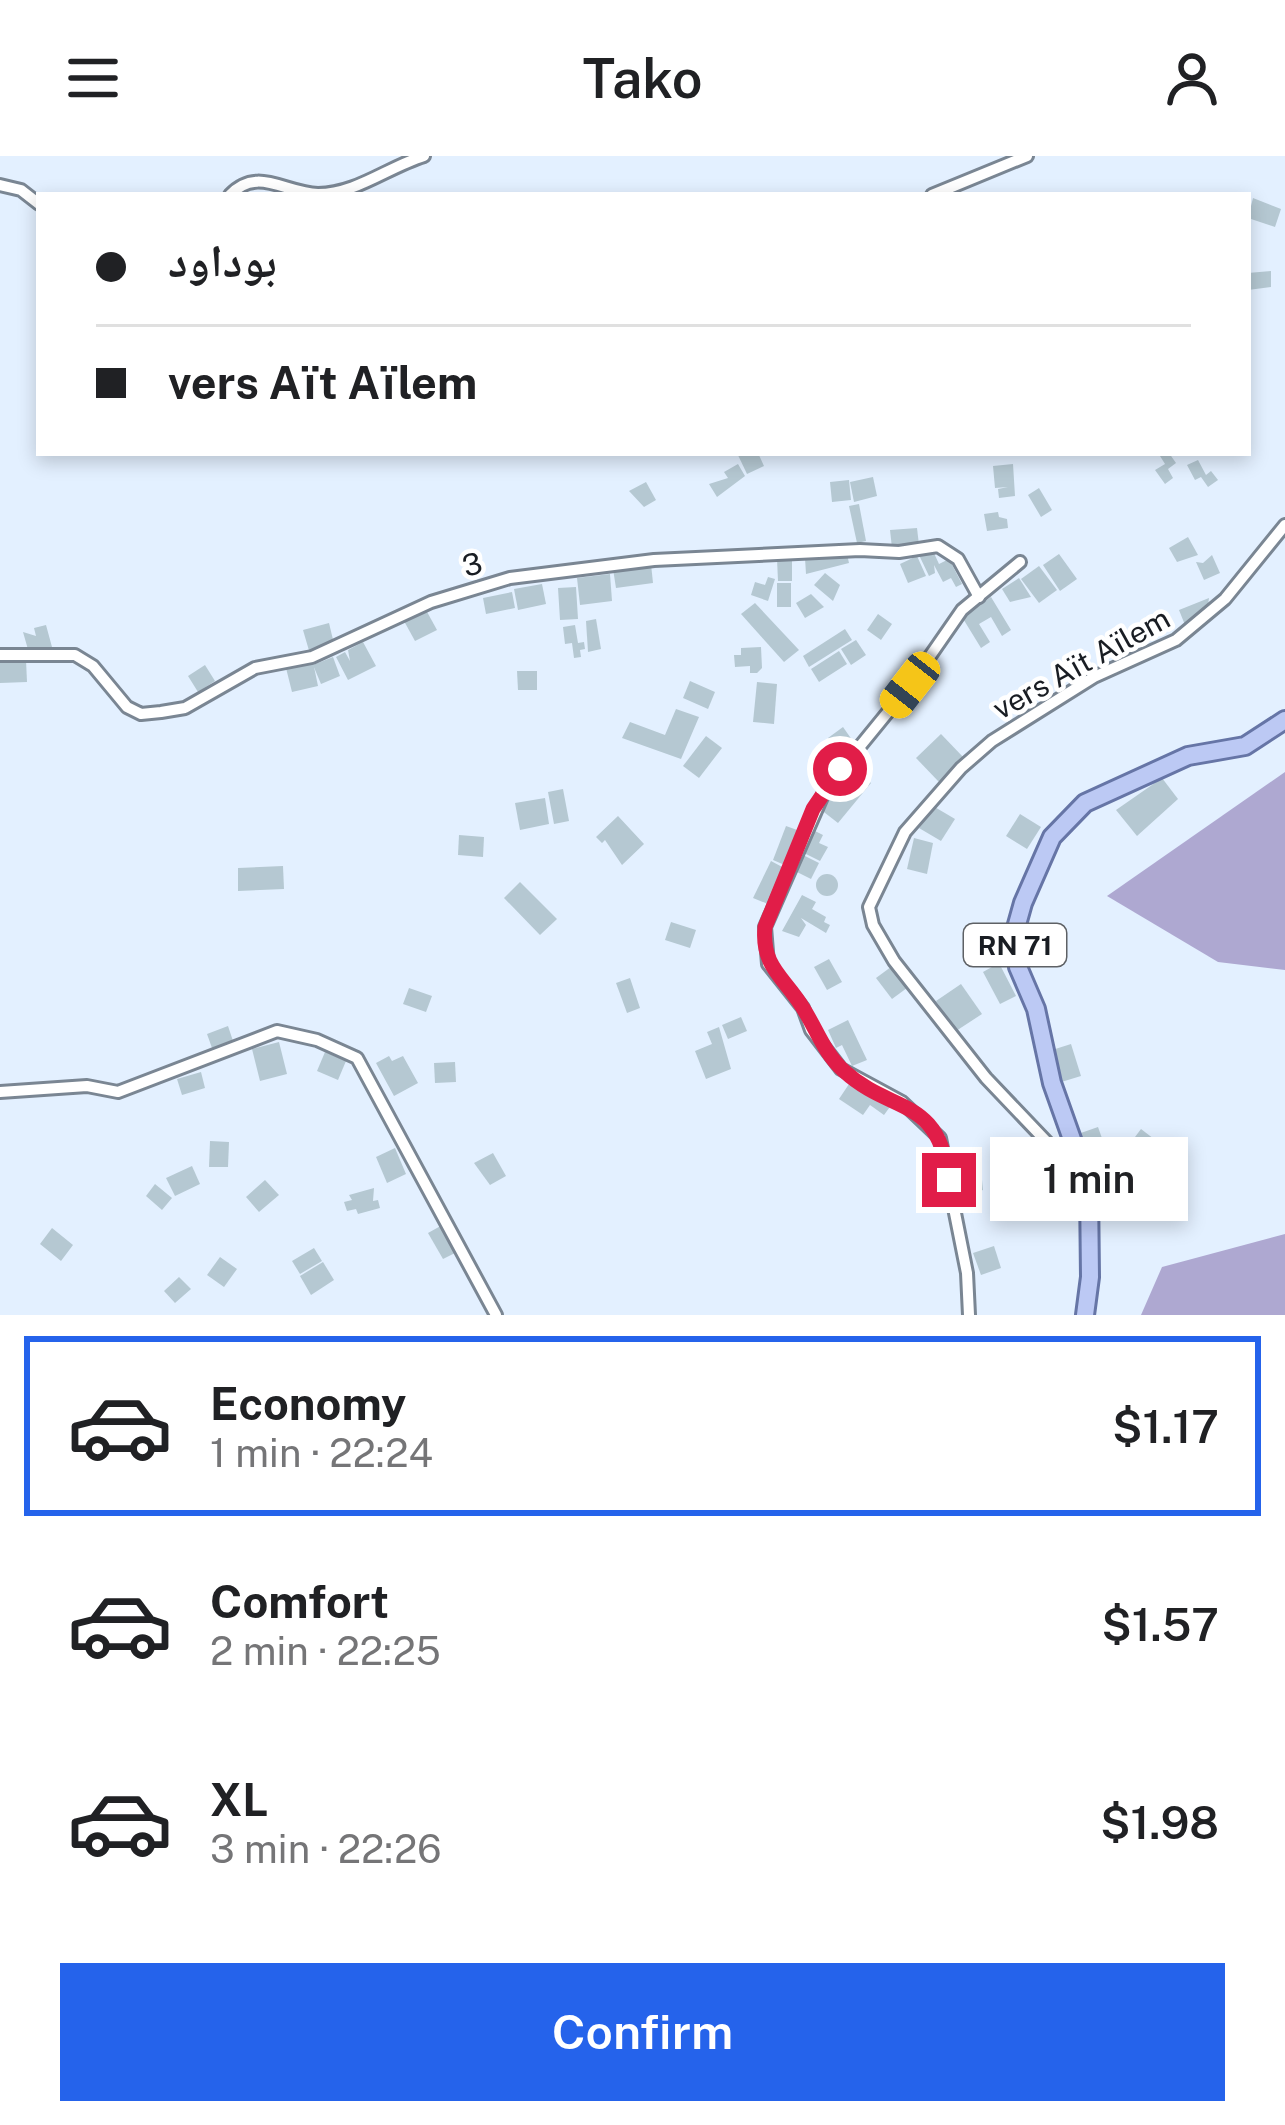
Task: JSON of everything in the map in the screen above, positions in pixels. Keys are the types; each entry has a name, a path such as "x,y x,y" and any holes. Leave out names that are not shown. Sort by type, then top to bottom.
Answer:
{"main road":[{"name":"RN 71","path":"1085,1315 1090,1276 1089,1187 1052,1083 1036,1009 1018,968 1016,928 1023,903 1052,837 1085,803 1188,756 1245,746 1285,720"}],"street":[{"path":"341,192 424,156"},
{"path":"939,192 1027,156"},
{"path":"234,192 248,181 264,179 306,192"},
{"path":"0,185 21,190 36,202"},
{"name":"vers Aït Aïlem","path":"1089,1187 986,1078 894,962 873,925 869,907 904,832 961,768 1094,676 1176,640 1250,572 1285,525"},
{"name":"3","path":"0,655 75,655 93,666 127,707 141,714 185,708 255,668 312,657 431,602 533,575 654,560 899,552 938,546 958,559 979,597"},
{"path":"969,1315 967,1273 940,1138 902,1102 842,1070 768,964 763,946 770,912 826,788 910,685 962,610 1020,562"},
{"path":"0,1092 87,1086 118,1092 277,1031 317,1040 357,1058 374,1084 401,1146 439,1203 496,1315"}],"shaded area":[{"path":"1285,772 1285,970 1218,962 1107,896"},
{"path":"1285,1234 1285,1315 1141,1315 1162,1267"}],"building":[{"path":"1253,198 1281,209 1275,227 1251,219"},
{"path":"1271,271 1271,287 1251,290 1251,273"},
{"path":"738,456 759,456 764,466 747,474"},
{"path":"1160,456 1171,456 1176,463 1168,469 1173,478 1165,484 1155,470 1165,464"},
{"path":"1198,460 1206,475 1211,471 1218,480 1208,487 1201,477 1195,480 1187,465"},
{"path":"738,464 745,476 717,497 709,484 728,478 724,472"},
{"path":"1013,464 1015,496 999,498 998,489 1008,487 995,488 993,466"},
{"path":"873,477 877,496 854,502 850,482"},
{"path":"849,480 851,500 832,502 830,482"},
{"path":"646,482 656,500 644,507 629,491"},
{"path":"1039,488 1052,510 1041,517 1028,495"},
{"path":"859,504 866,541 857,543 849,506"},
{"path":"998,512 1007,519 1008,528 987,531 984,514"},
{"path":"917,528 919,545 892,548 890,530"},
{"path":"1188,537 1198,555 1177,562 1169,548"},
{"path":"933,551 939,564 949,559 962,584 956,587 951,578 943,582 934,565 935,573 929,576 919,555"},
{"path":"847,554 849,563 806,574 805,558"},
{"path":"1059,554 1077,579 1060,591 1043,565"},
{"path":"1212,555 1220,573 1204,580 1196,562 1203,563"},
{"path":"917,556 926,576 908,583 900,564"},
{"path":"792,558 792,581 778,581 777,559"},
{"path":"651,564 653,583 616,588 613,569"},
{"path":"1039,566 1057,590 1039,603 1021,579"},
{"path":"825,573 840,585 833,601 814,585"},
{"path":"610,574 612,601 580,605 577,578"},
{"path":"768,577 775,579 768,601 751,595 755,582 765,585"},
{"path":"1019,578 1031,597 1010,602 1002,589"},
{"path":"777,583 791,583 791,607 777,607"},
{"path":"542,584 546,604 518,610 514,589"},
{"path":"576,587 578,619 560,620 558,588"},
{"path":"512,592 515,608 486,614 483,598"},
{"path":"811,594 824,607 805,618 796,603"},
{"path":"991,597 1011,630 1002,636 991,617 979,624 990,642 981,648 962,617"},
{"path":"1209,598 1207,612 1185,625 1179,610"},
{"path":"755,603 799,650 784,662 741,614"},
{"path":"426,610 437,630 415,641 404,621"},
{"path":"878,614 892,624 881,640 867,630"},
{"path":"596,619 601,649 588,652 586,621"},
{"path":"329,623 335,648 310,654 303,630"},
{"path":"46,625 52,647 29,653 23,632 36,636 34,628"},
{"path":"575,625 578,643 584,642 585,649 580,650 581,657 574,658 572,643 565,644 563,627"},
{"path":"845,629 852,640 809,667 803,656"},
{"path":"856,640 866,655 851,665 841,649"},
{"path":"363,642 376,666 348,680 336,657 345,652 350,661 348,650"},
{"path":"761,647 762,668 757,673 750,673 750,666 735,667 734,655 741,655 741,648"},
{"path":"839,651 847,664 819,682 811,669"},
{"path":"333,657 340,676 321,684 313,665"},
{"path":"26,660 27,682 0,683 0,661"},
{"path":"313,662 318,686 292,692 286,668"},
{"path":"205,665 215,681 198,692 188,676"},
{"path":"517,671 537,671 537,690 518,690"},
{"path":"690,681 715,692 708,709 683,698"},
{"path":"757,682 777,684 774,724 753,722"},
{"path":"676,709 699,717 681,759 622,738 630,722 665,735"},
{"path":"843,727 857,747 842,758 828,738"},
{"path":"941,734 964,758 939,782 916,758"},
{"path":"706,736 722,748 699,778 683,766"},
{"path":"853,768 871,783 838,823 820,809"},
{"path":"1162,778 1178,799 1137,836 1116,810"},
{"path":"563,789 569,821 554,824 548,792"},
{"path":"545,798 549,824 520,830 515,803"},
{"path":"933,806 955,819 941,841 919,828"},
{"path":"1020,814 1041,827 1027,849 1006,836"},
{"path":"618,816 644,844 622,865 605,840 602,843 596,837"},
{"path":"786,826 800,831 787,866 773,860"},
{"path":"813,830 823,835 819,843 828,847 820,861 802,852"},
{"path":"459,835 484,837 483,857 458,855"},
{"path":"914,838 933,843 927,874 907,869"},
{"path":"801,854 819,863 811,879 793,870"},
{"path":"771,861 786,869 768,904 753,898"},
{"path":"283,866 284,889 238,891 238,868"},
{"path":"827,874 838,885 827,896 816,885"},
{"path":"520,882 557,919 540,935 504,898"},
{"path":"802,895 816,902 812,909 826,917 824,922 830,925 826,933 801,918 806,925 799,937 782,931"},
{"path":"671,922 696,930 690,948 665,940"},
{"path":"829,959 842,982 827,990 814,967"},
{"path":"999,963 1016,996 1000,1004 983,972"},
{"path":"895,964 911,985 892,999 876,978"},
{"path":"630,978 640,1008 627,1013 616,983"},
{"path":"961,984 982,1014 956,1031 936,1001"},
{"path":"409,988 432,996 426,1012 403,1004"},
{"path":"741,1017 747,1031 728,1039 722,1025"},
{"path":"848,1020 867,1060 852,1066 828,1030"},
{"path":"228,1026 233,1041 212,1048 207,1034"},
{"path":"719,1027 731,1069 706,1079 695,1051 712,1044 707,1032"},
{"path":"279,1042 287,1074 260,1081 252,1049"},
{"path":"1071,1044 1081,1076 1058,1083 1049,1051"},
{"path":"325,1052 346,1061 338,1080 317,1071"},
{"path":"389,1056 392,1061 403,1056 418,1083 394,1096 376,1063"},
{"path":"455,1062 456,1082 435,1083 434,1063"},
{"path":"201,1072 205,1088 182,1095 177,1079"},
{"path":"851,1081 892,1104 884,1115 870,1105 863,1115 839,1099"},
{"path":"1098,1127 1109,1158 1089,1166 1078,1134"},
{"path":"1141,1129 1167,1149 1152,1169 1126,1149"},
{"path":"210,1141 229,1142 228,1167 209,1167"},
{"path":"395,1148 406,1174 387,1183 376,1157"},
{"path":"493,1153 506,1176 490,1185 474,1163"},
{"path":"1063,1159 1073,1210 1048,1216 1037,1164"},
{"path":"980,1160 983,1190 962,1198 958,1163"},
{"path":"192,1166 200,1184 175,1196 166,1178"},
{"path":"265,1180 279,1195 259,1212 246,1197"},
{"path":"155,1184 172,1198 162,1210 146,1196"},
{"path":"374,1188 373,1201 378,1200 380,1208 358,1214 356,1209 347,1211 344,1202 352,1200 349,1195"},
{"path":"446,1223 461,1250 443,1259 428,1233"},
{"path":"52,1228 73,1245 61,1261 40,1244"},
{"path":"994,1246 1001,1268 981,1275 973,1253"},
{"path":"314,1248 322,1261 300,1274 292,1261"},
{"path":"220,1257 237,1269 224,1287 207,1275"},
{"path":"323,1262 334,1280 311,1295 300,1276"},
{"path":"179,1277 191,1289 175,1303 164,1291"}],"route":[{"path":"840,769 813,809 765,927 763,946 768,964 842,1070 902,1102 940,1138 949,1180"}]}
